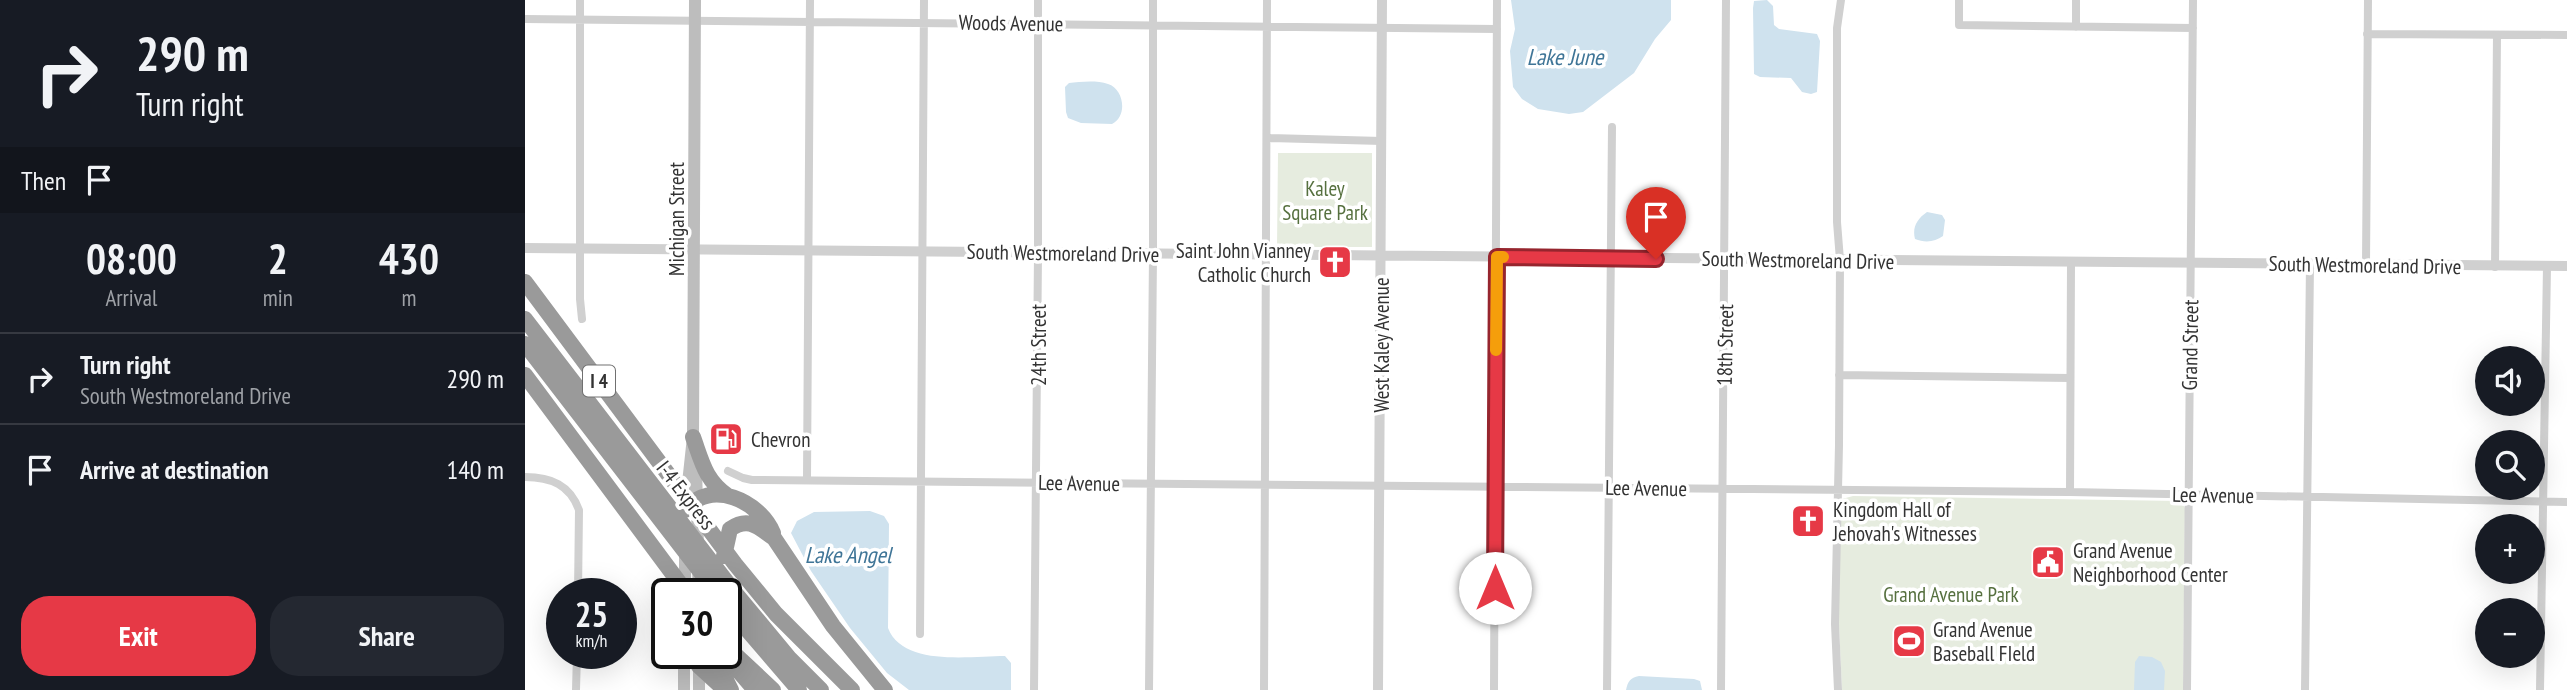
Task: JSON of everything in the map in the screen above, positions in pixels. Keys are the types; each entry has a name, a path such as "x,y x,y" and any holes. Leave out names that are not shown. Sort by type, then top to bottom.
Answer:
{"highway":[{"name":"I 4","path":"525,282 735,564 776,614 852,690"},
{"name":"I-4 Express","path":"525,319 680,512 715,578"},
{"name":"I-4 Express","path":"525,344 675,540 708,578"},
{"path":"525,375 675,578"},
{"path":"693,437 714,487 728,496"},
{"path":"680,512 698,497 728,496 744,501 758,510 773,530 774,538"},
{"path":"727,578 726,541 730,528 738,523 750,522 761,527 774,538 833,626 885,690"},
{"name":"I-4 Express","path":"742,614 821,690"},
{"name":"I-4 Express","path":"742,619 799,690"},
{"path":"853,650 895,690"},
{"path":"742,661 773,690"},
{"path":"707,669 725,690"},
{"path":"722,669 731,690"},
{"path":"739,669 755,690"}],"main road":[{"name":"Michigan Street","path":"695,0 696,250 693,437 698,497 699,578"},
{"name":"Michigan Street","path":"685,578 680,512 693,437"},
{"path":"684,669 684,690"},
{"path":"697,669 699,690"}],"street":[{"path":"580,0 582,319"},
{"path":"807,480 810,0"},
{"path":"920,634 924,0"},
{"name":"24th Street","path":"1034,690 1038,0"},
{"path":"1149,690 1153,0"},
{"path":"1264,690 1268,255 1267,0"},
{"name":"West Kaley Avenue","path":"1378,690 1382,0"},
{"path":"1494,690 1497,0"},
{"name":"18th Street","path":"1721,690 1726,259 1725,0"},
{"path":"1838,690 1835,624 1840,260 1837,222 1837,28 1841,0"},
{"path":"1959,0 1959,25 2193,28"},
{"path":"2076,0 2076,27"},
{"name":"Grand Street","path":"2187,690 2193,0"},
{"path":"2366,265 2368,0"},
{"name":"Woods Avenue","path":"525,19 1497,29"},
{"path":"2367,34 2567,35"},
{"path":"2495,267 2497,35"},
{"path":"1607,690 1612,127"},
{"path":"1268,138 1382,141"},
{"name":"South Westmoreland Drive","path":"525,248 2567,266"},
{"path":"2070,492 2071,263"},
{"path":"2305,690 2309,264"},
{"path":"2540,690 2547,266"},
{"path":"1839,375 2070,379"},
{"name":"Lee Avenue","path":"728,471 748,479 921,482 2070,492 2567,502"},
{"path":"525,477 549,479 563,486 575,499 579,510 578,578"},
{"path":"576,690 577,669"}],"green space":[{"name":"Kaley Square Park","path":"1278,153 1372,153 1372,247 1277,247"},
{"name":"Grand Avenue Park","path":"1853,496 2181,501 2185,508 2183,690 1842,690 1839,503 1842,499"}],"water":[{"name":"Lake June","path":"1511,0 1671,0 1671,20 1655,39 1634,73 1583,112 1569,114 1538,109 1522,99 1513,87 1510,51 1515,29"},
{"path":"1767,0 1773,6 1774,25 1779,29 1817,34 1820,41 1817,92 1802,92 1791,78 1760,77 1754,74 1754,1"},
{"path":"1098,82 1113,87 1118,91 1122,103 1117,120 1112,124 1081,123 1068,118 1065,87 1069,83"},
{"path":"1927,212 1942,215 1945,220 1943,236 1937,240 1915,239 1916,224"},
{"name":"Lake Angel","path":"870,511 884,516 889,524 888,628 896,640 908,649 939,657 1005,656 1011,663 1011,690 909,690 887,673 850,628 811,571 791,533 797,521 814,512"},
{"path":"2139,656 2152,657 2161,662 2165,671 2164,690 2134,690 2135,662"},
{"path":"1639,676 1694,679 1700,681 1702,690 1626,690 1630,680"}],"slow traffic":[{"path":"1496,350 1497,257 1503,257"}],"place":[{"name":"Saint John Vianney Catholic Church","path":"1335,262"},
{"name":"Chevron","path":"726,439"},
{"name":"Kingdom Hall of Jehovah's Witnesses","path":"1808,521"},
{"name":"Grand Avenue Neighborhood Center","path":"2048,562"},
{"name":"Grand Avenue Baseball FIeld","path":"1909,641"}],"route":[{"path":"1495,588 1497,257 1656,259"}]}
